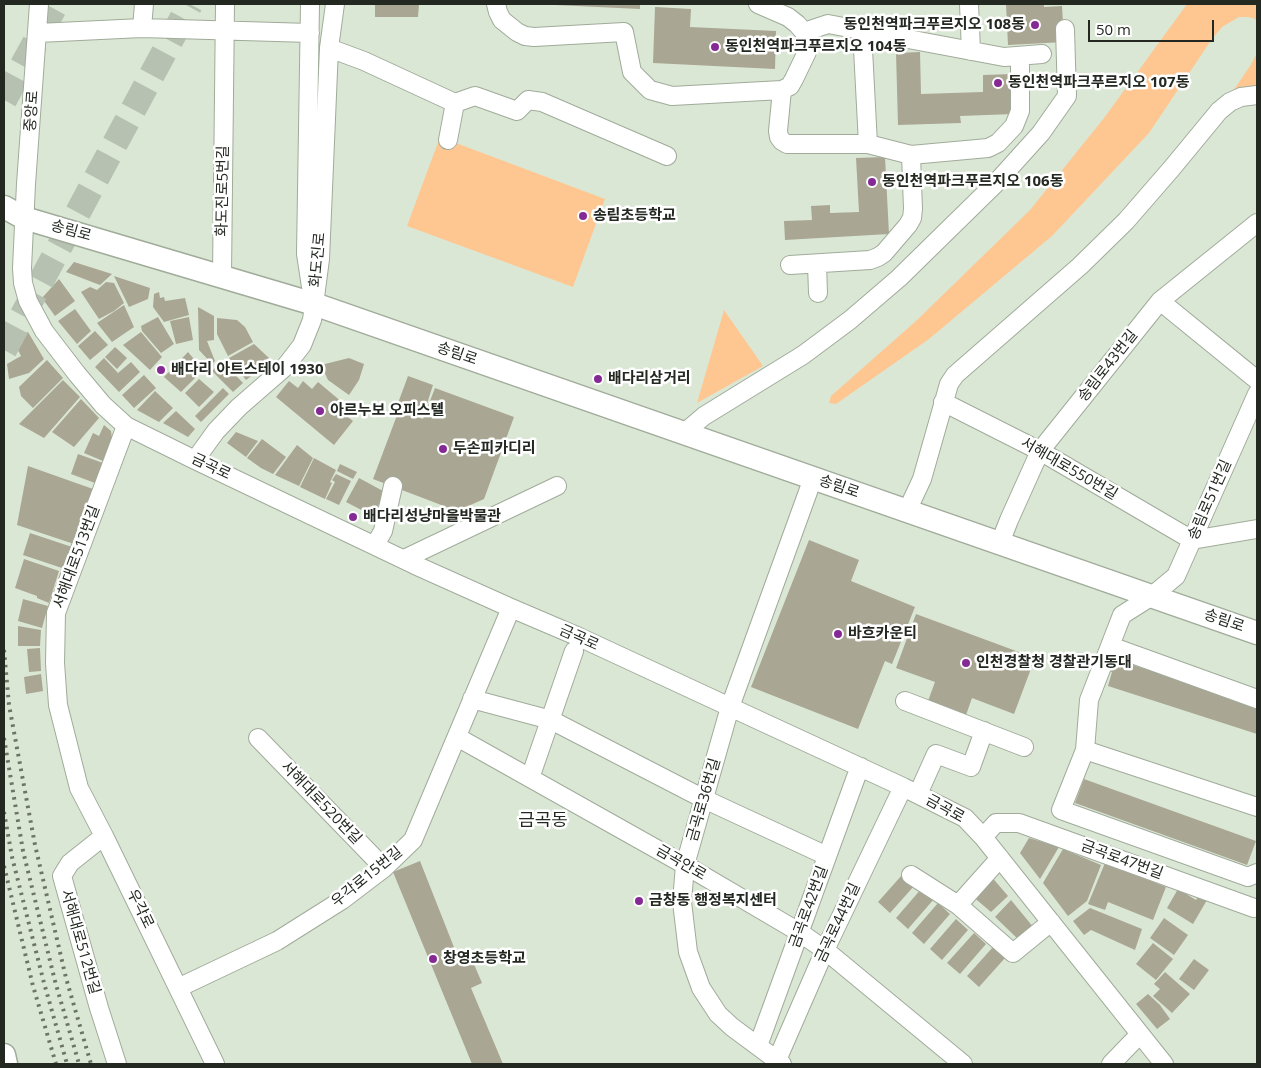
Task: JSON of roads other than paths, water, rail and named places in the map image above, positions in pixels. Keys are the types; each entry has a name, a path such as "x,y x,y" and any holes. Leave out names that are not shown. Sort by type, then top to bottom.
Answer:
{"main road":[{"name":"송림로","path":"4,207 24,218 314,304 1257,633"},
{"path":"4,1056 6,1064"}],"street":[{"name":"중앙로","path":"24,218 39,4"},
{"path":"142,28 144,4"},
{"name":"화도진로5번길","path":"222,276 225,4"},
{"name":"화도진로","path":"310,4 306,254 314,304"},
{"name":"화도진로","path":"314,304 320,259 329,48 335,4"},
{"path":"496,4 502,20 525,36 624,32 632,72 650,90 672,96 782,90 790,86 807,52 804,32 788,17 758,4"},
{"path":"969,4 971,51"},
{"path":"804,32 828,24 1004,57 1042,54"},
{"path":"38,33 142,28 310,33"},
{"path":"684,433 704,416 803,355 850,320 899,278 995,184 1041,133 1066,96 1065,28"},
{"path":"862,30 868,144"},
{"path":"329,48 455,103 475,96 517,111 528,100 542,102 667,156"},
{"path":"782,90 778,131 779,137 787,144 868,144 911,155 988,148 998,144 1014,126 1020,111 1020,56"},
{"path":"907,511 922,479 949,384 955,375 1080,266 1119,227 1172,168 1219,111 1230,102 1241,97 1256,95"},
{"path":"448,140 455,103"},
{"path":"790,266 870,260 884,253 912,218 911,155"},
{"name":"금곡로","path":"24,218 23,283 35,316 58,352 103,405 126,426 404,559 579,637 911,790 965,818 984,837 1164,1064"},
{"name":"송림로43번길","path":"1000,543 1040,451 1160,301 1257,222"},
{"path":"817,264 818,293"},
{"path":"1160,301 1257,380"},
{"path":"195,460 216,431 239,407 285,367 302,345 312,320 314,304"},
{"name":"송림로51번길","path":"1052,834 1085,750 1089,700 1122,615 1152,596 1176,576 1257,394"},
{"name":"서해대로550번길","path":"944,402 1040,451 1192,540"},
{"name":"서해대로513번길","path":"69,752 58,705 55,663 56,613 126,426"},
{"name":"금곡로36번길","path":"779,1062 732,1028 718,1014 701,988 688,952 682,902 685,865 730,707 813,478"},
{"path":"375,545 382,531 393,486"},
{"path":"404,559 557,486"},
{"path":"1192,540 1257,529"},
{"name":"우각로15번길","path":"178,988 277,941 342,900 384,868 413,840 511,608"},
{"path":"1110,646 1257,699"},
{"path":"530,778 574,651"},
{"path":"472,700 551,720 704,799 827,856"},
{"path":"905,701 1024,747"},
{"name":"금곡로44번길","path":"779,1062 825,950 911,790 936,754 971,767 984,731"},
{"name":"금곡안로","path":"457,737 685,865 799,932 825,950 963,1064"},
{"name":"서해대로520번길","path":"258,738 384,868"},
{"path":"1085,750 1257,807"},
{"name":"우각로","path":"69,752 79,788 215,1064"},
{"name":"금곡로42번길","path":"758,1046 856,776 861,768"},
{"path":"1062,810 1248,877 1257,873"},
{"name":"금곡로47번길","path":"984,837 996,823 1019,823 1256,911"},
{"name":"서해대로512번길","path":"104,836 70,863 62,876 96,999 117,1064"},
{"path":"958,905 1000,858"},
{"path":"911,875 958,905 1013,953 1051,922"},
{"path":"1111,1064 1140,1034"}],"tunnel":[{"path":"4,100 56,4"},
{"path":"4,350 190,4"}],"railway":[{"path":"4,650 9,705 35,845 66,978 91,1064"},
{"path":"4,738 23,851 55,981 79,1064"},
{"path":"4,812 12,857 67,1064"},
{"path":"4,866 33,986 56,1064"}],"place":[{"name":"동인천역파크푸르지오 108동","path":"1035,25"},
{"name":"동인천역파크푸르지오 104동","path":"715,47"},
{"name":"동인천역파크푸르지오 107동","path":"998,83"},
{"name":"동인천역파크푸르지오 106동","path":"872,182"},
{"name":"송림초등학교","path":"583,216"},
{"name":"배다리 아트스테이 1930","path":"161,370"},
{"name":"배다리삼거리","path":"598,379"},
{"name":"아르누보 오피스텔","path":"320,411"},
{"name":"두손피카디리","path":"443,449"},
{"name":"배다리성냥마을박물관","path":"353,517"},
{"name":"바흐카운티","path":"838,634"},
{"name":"인천경찰청 경찰관기동대","path":"966,663"},
{"name":"금창동 행정복지센터","path":"639,901"},
{"name":"창영초등학교","path":"433,959"}],"district":[{"name":"금곡동","path":"543,821"}]}
